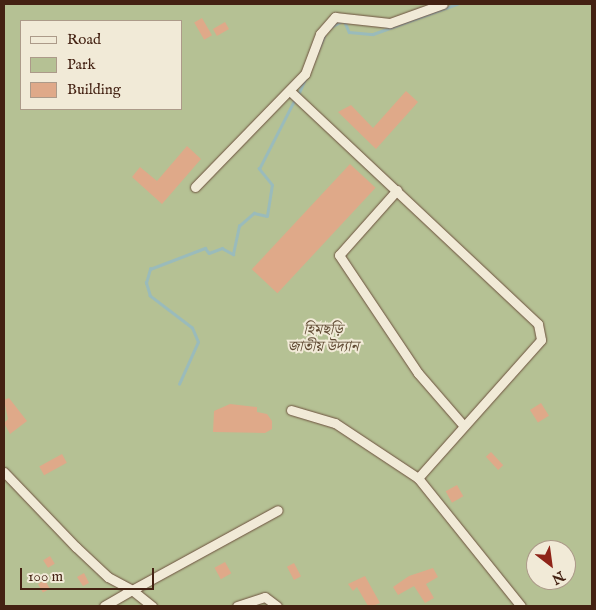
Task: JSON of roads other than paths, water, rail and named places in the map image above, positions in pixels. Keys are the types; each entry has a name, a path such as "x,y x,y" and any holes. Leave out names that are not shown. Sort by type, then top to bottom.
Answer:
{"street":[{"path":"195,187 290,92 305,74 320,34 335,17 390,23 443,4"},
{"path":"290,92 397,190 538,324 541,340 463,425 418,478"},
{"path":"397,190 339,256 418,373 463,425"},
{"path":"291,410 335,423 418,478 521,606"},
{"path":"4,472 76,548 108,577 132,590 152,606"},
{"path":"104,606 278,510"},
{"path":"237,606 265,597 277,606"}],"waterway":[{"path":"329,28 344,20 349,32 373,34 457,4"},
{"path":"298,95 324,36"},
{"path":"179,384 198,342 192,328 150,296 146,283 150,269 205,248 209,253 222,248 233,254 239,226 254,213 267,216 272,185 259,169 295,99"}],"park label":[{"name":"হিমছড়ি জাতীয় উদ্যান","path":"323,338"}]}
